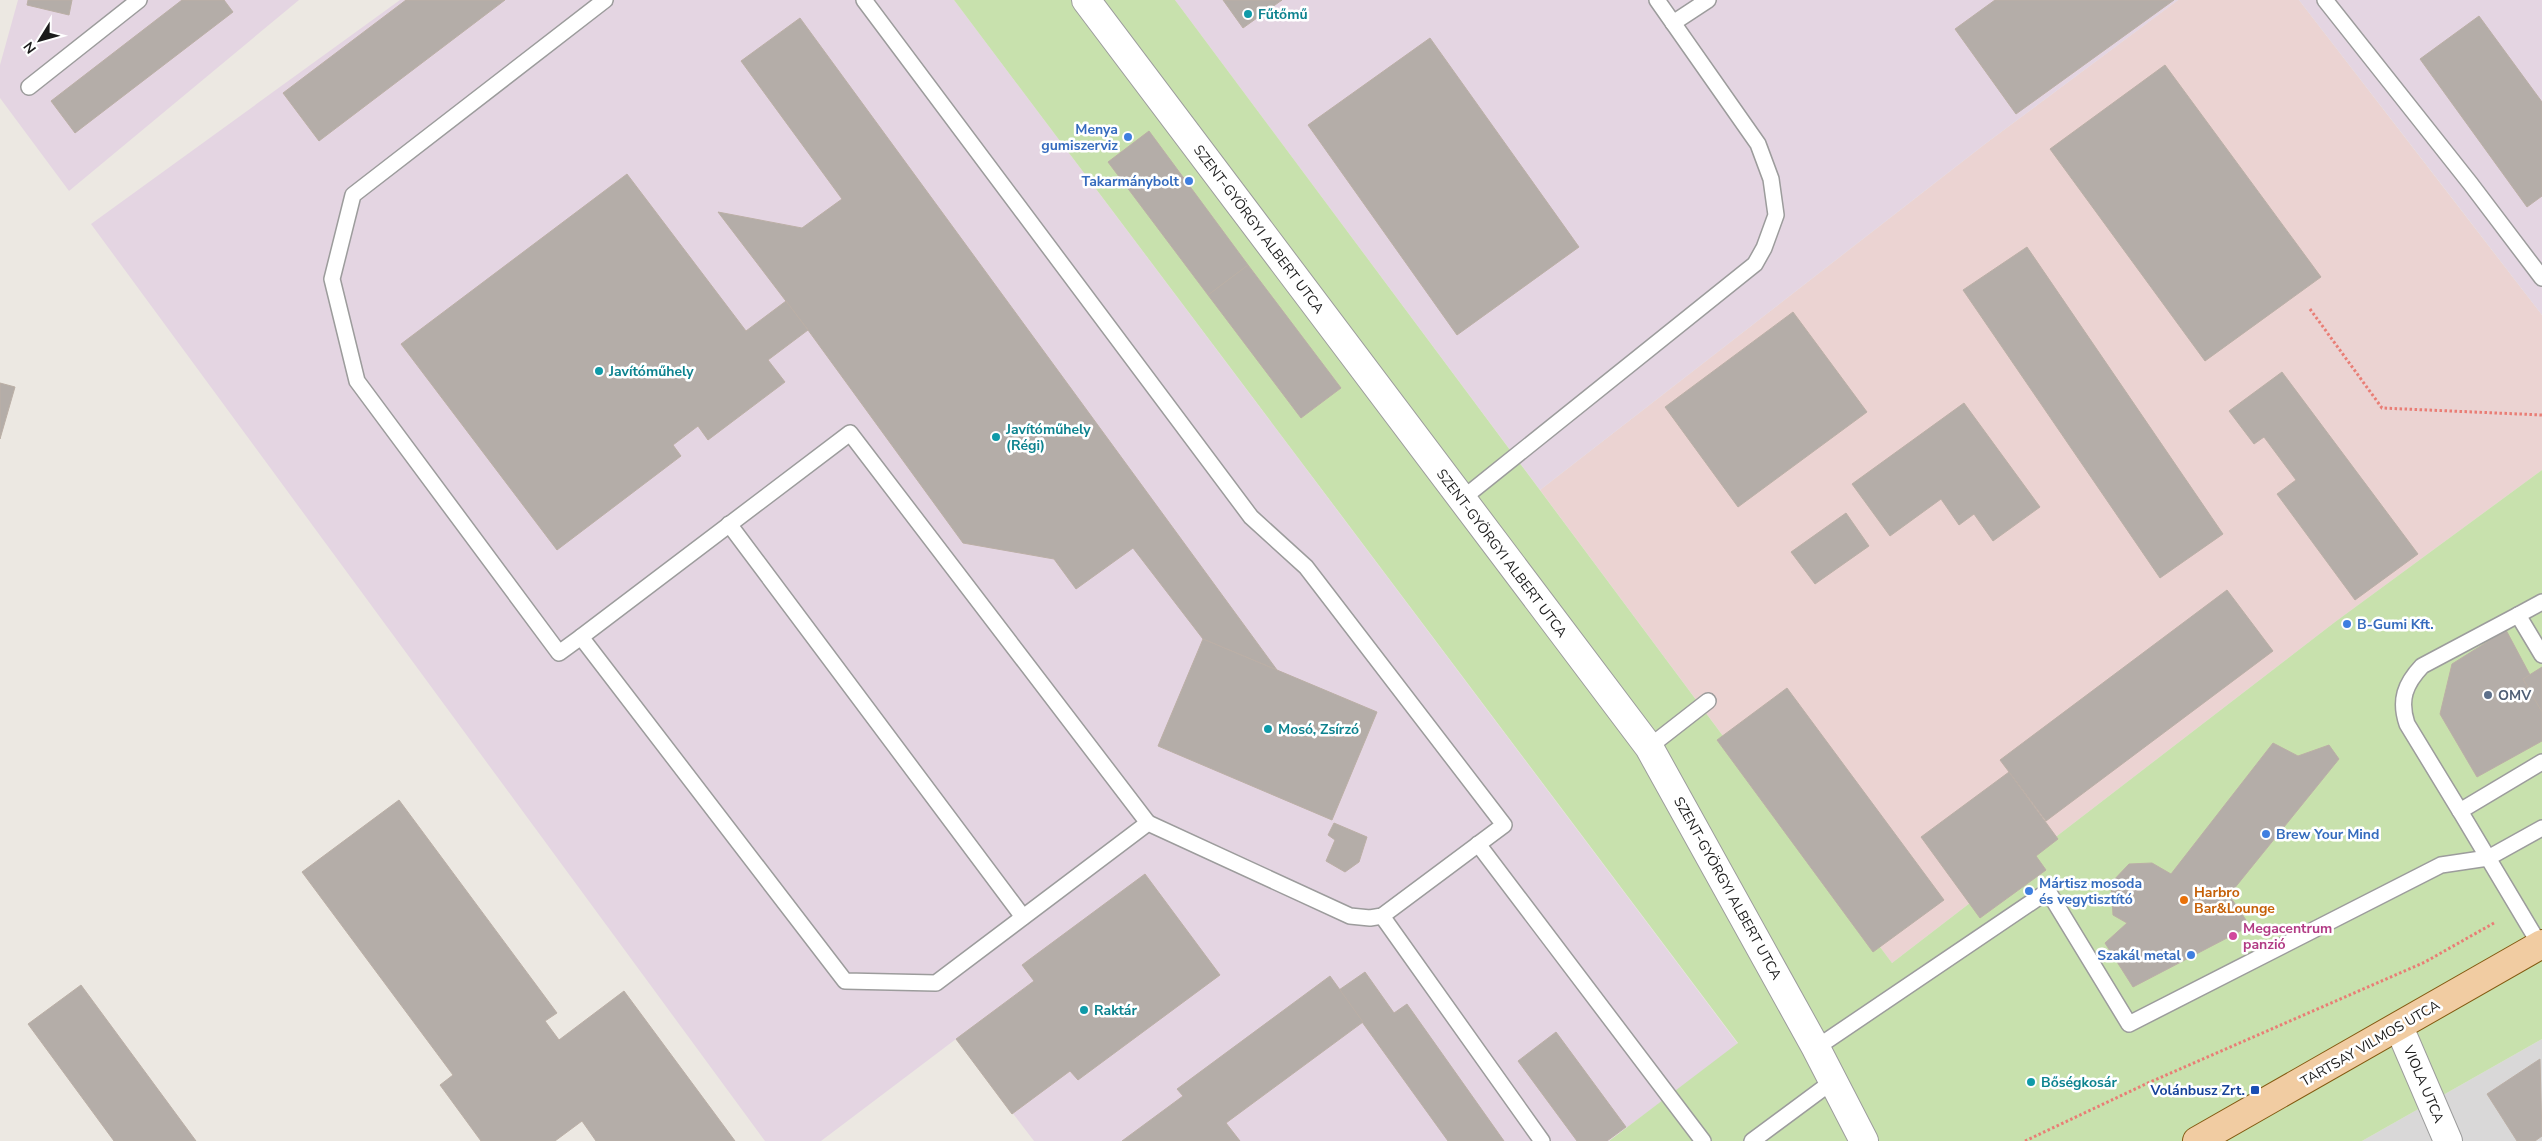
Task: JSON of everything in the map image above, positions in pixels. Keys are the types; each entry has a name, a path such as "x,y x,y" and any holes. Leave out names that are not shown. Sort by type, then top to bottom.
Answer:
{"main road":[{"name":"TARTSAY VILMOS UTCA","path":"2197,1141 2541,944"}],"street":[{"name":"SZENT-GYÖRGYI ALBERT UTCA","path":"1086,0 1649,746 1816,1048 1864,1141"},
{"name":"VIOLA UTCA","path":"2399,1026 2448,1141"}],"lane":[{"path":"29,87 139,0"},
{"path":"605,0 353,195 332,279 357,381 559,653 850,433 1148,823 1350,916 1370,918 1382,916 1504,825 1306,567 1251,517 864,0"},
{"path":"1462,499 1756,264 1764,248 1776,215 1771,179 1758,144 1657,0"},
{"path":"1673,23 1708,0"},
{"path":"2325,0 2470,183 2542,278"},
{"path":"729,524 1023,917"},
{"path":"2541,944 2407,724 2403,712 2404,690 2411,678 2422,666 2542,602"},
{"path":"2518,614 2542,655"},
{"path":"581,637 845,982 936,983 1148,823"},
{"path":"1649,746 1708,701"},
{"path":"2460,810 2542,762"},
{"path":"1816,1048 2048,891 2129,1024 2441,865 2488,858 2542,828"},
{"path":"1478,844 1703,1141"},
{"path":"1382,916 1542,1141"},
{"path":"1752,1141 1833,1081"}],"path":[{"path":"2310,309 2382,408 2542,415"},
{"path":"2025,1141 2150,1082 2425,962 2519,909"}],"shaded area":[{"path":"18,0 299,0 69,191 0,98 0,65"},
{"path":"400,0 954,0 1738,1044 1609,1141 1034,1141 956,1039 821,1141 765,1141 91,224"},
{"path":"1175,0 2178,0 1985,144 1540,490"},
{"path":"2178,0 2299,0 2542,315 2542,470 2335,622 1892,963 1540,490 1985,144"},
{"path":"2299,0 2542,0 2542,315 2452,198"},
{"path":"2542,1039 2542,1141 2362,1141"}],"green space":[{"path":"954,0 1175,0 1892,963 2335,622 2542,470 2542,1039 2362,1141 1609,1141 1738,1043"}],"building":[{"path":"28,0 72,0 69,15 27,5"},
{"path":"182,0 224,0 233,12 75,133 51,101"},
{"path":"406,0 505,0 319,141 283,93"},
{"name":"Fűtőmű","path":"1223,0 1282,0 1243,28"},
{"path":"1995,0 2174,0 2016,114 1955,29"},
{"path":"2479,16 2542,102 2542,196 2527,207 2420,59"},
{"name":"Javítóműhely (Régi)","path":"800,18 1277,670 1203,639 1133,548 1076,589 1054,559 963,543 808,330 718,212 802,228 842,199 741,61"},
{"path":"1430,38 1579,247 1457,335 1308,125"},
{"path":"2165,65 2321,277 2205,361 2050,149"},
{"path":"1149,131 1248,265 1208,295 1108,162"},
{"name":"Javítóműhely","path":"627,174 746,331 786,301 808,330 768,360 785,382 708,440 698,426 673,445 681,456 557,550 401,344"},
{"path":"2027,247 2223,534 2160,578 1963,290"},
{"path":"1248,265 1341,388 1301,418 1208,295"},
{"path":"1793,312 1867,412 1738,507 1665,407"},
{"path":"2282,372 2418,554 2355,600 2277,494 2296,480 2264,437 2254,444 2229,411"},
{"path":"0,383 15,387 0,439"},
{"path":"1964,403 2040,507 1993,541 1974,514 1959,525 1941,499 1890,536 1852,484"},
{"path":"1846,513 1869,546 1815,584 1791,552"},
{"path":"2227,590 2273,651 2046,821 2000,760"},
{"name":"OMV","path":"2506,630 2530,675 2523,679 2542,712 2542,741 2477,777 2440,714 2452,664"},
{"name":"Mosó, Zsírzó","path":"1203,639 1377,712 1332,820 1158,746"},
{"path":"2542,667 2542,712 2523,679"},
{"path":"1787,688 1944,900 1873,952 1717,740"},
{"path":"2273,743 2298,756 2329,745 2339,759 2229,895 2250,926 2133,987 2105,943 2127,923 2113,915 2111,883 2129,864 2152,863 2171,874"},
{"path":"2009,772 2058,839 2036,856 2046,870 1980,918 1921,837"},
{"path":"399,800 557,1013 545,1021 559,1040 624,991 735,1141 596,1141 582,1121 555,1141 481,1141 440,1085 453,1075 302,872"},
{"path":"1334,823 1367,837 1359,862 1345,872 1326,861 1335,840 1328,835"},
{"name":"Raktár","path":"1145,874 1220,975 1078,1080 1070,1071 1012,1114 956,1039 1034,981 1022,965"},
{"path":"1365,972 1394,1013 1407,1004 1504,1141 1448,1141 1339,990"},
{"path":"1330,976 1363,1022 1226,1123 1240,1141 1122,1141 1183,1096 1177,1089"},
{"path":"81,985 196,1141 114,1141 28,1024"},
{"path":"1556,1032 1626,1127 1607,1141 1577,1141 1518,1061"},
{"path":"2540,1059 2542,1136 2535,1141 2517,1141 2487,1094"}],"place":[{"name":"Fűtőmű","path":"1248,14"},
{"name":"Menya gumiszerviz","path":"1128,137"},
{"name":"Takarmánybolt","path":"1189,181"},
{"name":"Javítóműhely","path":"599,371"},
{"name":"Javítóműhely (Régi)","path":"996,437"},
{"name":"B-Gumi Kft.","path":"2347,624"},
{"name":"OMV","path":"2488,695"},
{"name":"Mosó, Zsírzó","path":"1268,729"},
{"name":"Brew Your Mind","path":"2266,834"},
{"name":"Mártisz mosoda és vegytisztító","path":"2029,891"},
{"name":"Harbro Bar&Lounge","path":"2184,900"},
{"name":"Megacentrum panzió","path":"2233,936"},
{"name":"Szakál metal","path":"2191,955"},
{"name":"Raktár","path":"1084,1010"},
{"name":"Bőségkosár","path":"2031,1082"},
{"name":"Volánbusz Zrt.","path":"2255,1090"}]}
